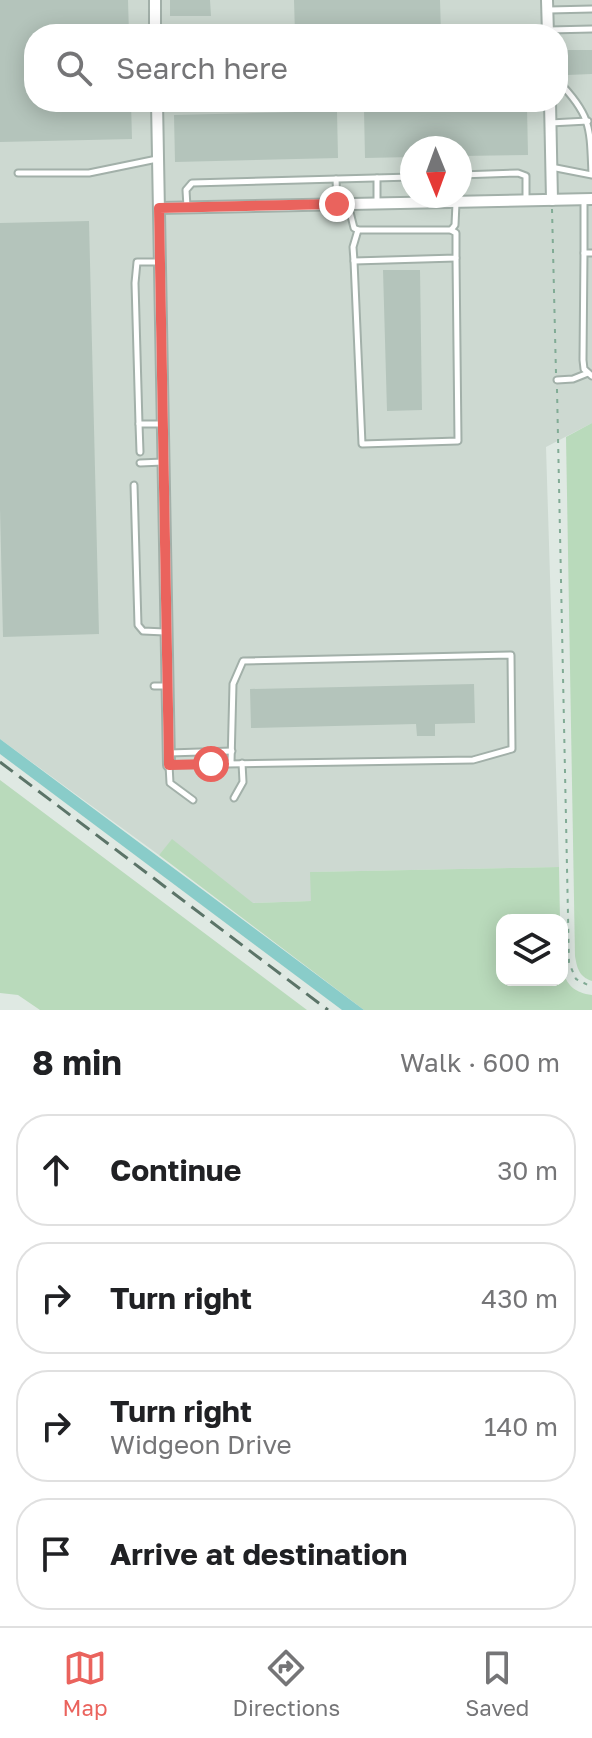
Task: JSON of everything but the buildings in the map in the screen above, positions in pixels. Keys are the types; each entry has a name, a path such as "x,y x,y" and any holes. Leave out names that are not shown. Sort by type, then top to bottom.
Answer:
{"street":[{"path":"155,0 155,24"},
{"path":"157,112 169,765"},
{"path":"550,112 552,200"},
{"path":"472,202 588,200"},
{"path":"159,208 400,203"}],"lane":[{"path":"548,5 592,9"},
{"path":"568,31 592,29"},
{"path":"551,167 592,175 588,121 568,92"},
{"path":"550,123 588,121"},
{"path":"18,173 89,173 158,158"},
{"path":"472,175 518,173 526,176 526,201"},
{"path":"187,207 186,190 192,183 400,177"},
{"path":"377,178 377,204"},
{"path":"336,179 342,204 358,230 451,230 456,233 458,441 362,444 353,247 358,230"},
{"path":"557,380 590,374 583,360 588,200"},
{"path":"451,230 455,225 456,208"},
{"path":"584,253 592,253"},
{"path":"354,261 456,258"},
{"path":"140,452 137,262 160,262"},
{"path":"139,424 163,424"},
{"path":"140,463 164,462"},
{"path":"134,485 138,625 143,631 167,632"},
{"path":"193,800 170,783 169,765 473,760 512,749 511,655 243,661 233,684 231,763"},
{"path":"154,686 168,686"},
{"path":"169,753 232,751"},
{"path":"234,798 243,782 242,763"}],"path":[{"path":"552,200 569,963 576,979 592,987"}],"shaded area":[{"path":"0,0 592,0 592,423 546,447 559,867 311,872 311,901 252,903 172,840 159,855 0,739"}],"green space":[{"path":"592,423 592,981 579,972 575,956 566,437"},
{"path":"0,780 307,1010 40,1010 18,995 0,993"},
{"path":"172,839 253,903 311,901 310,872 559,867 560,914 496,914 496,986 568,986 568,982 572,987 592,995 592,1010 364,1010 159,855"}],"water":[{"path":"0,739 364,1010 342,1010 0,754"}],"railway":[{"path":"0,762 328,1010"}],"route":[{"path":"211,764 169,765 159,208 337,204"}]}
